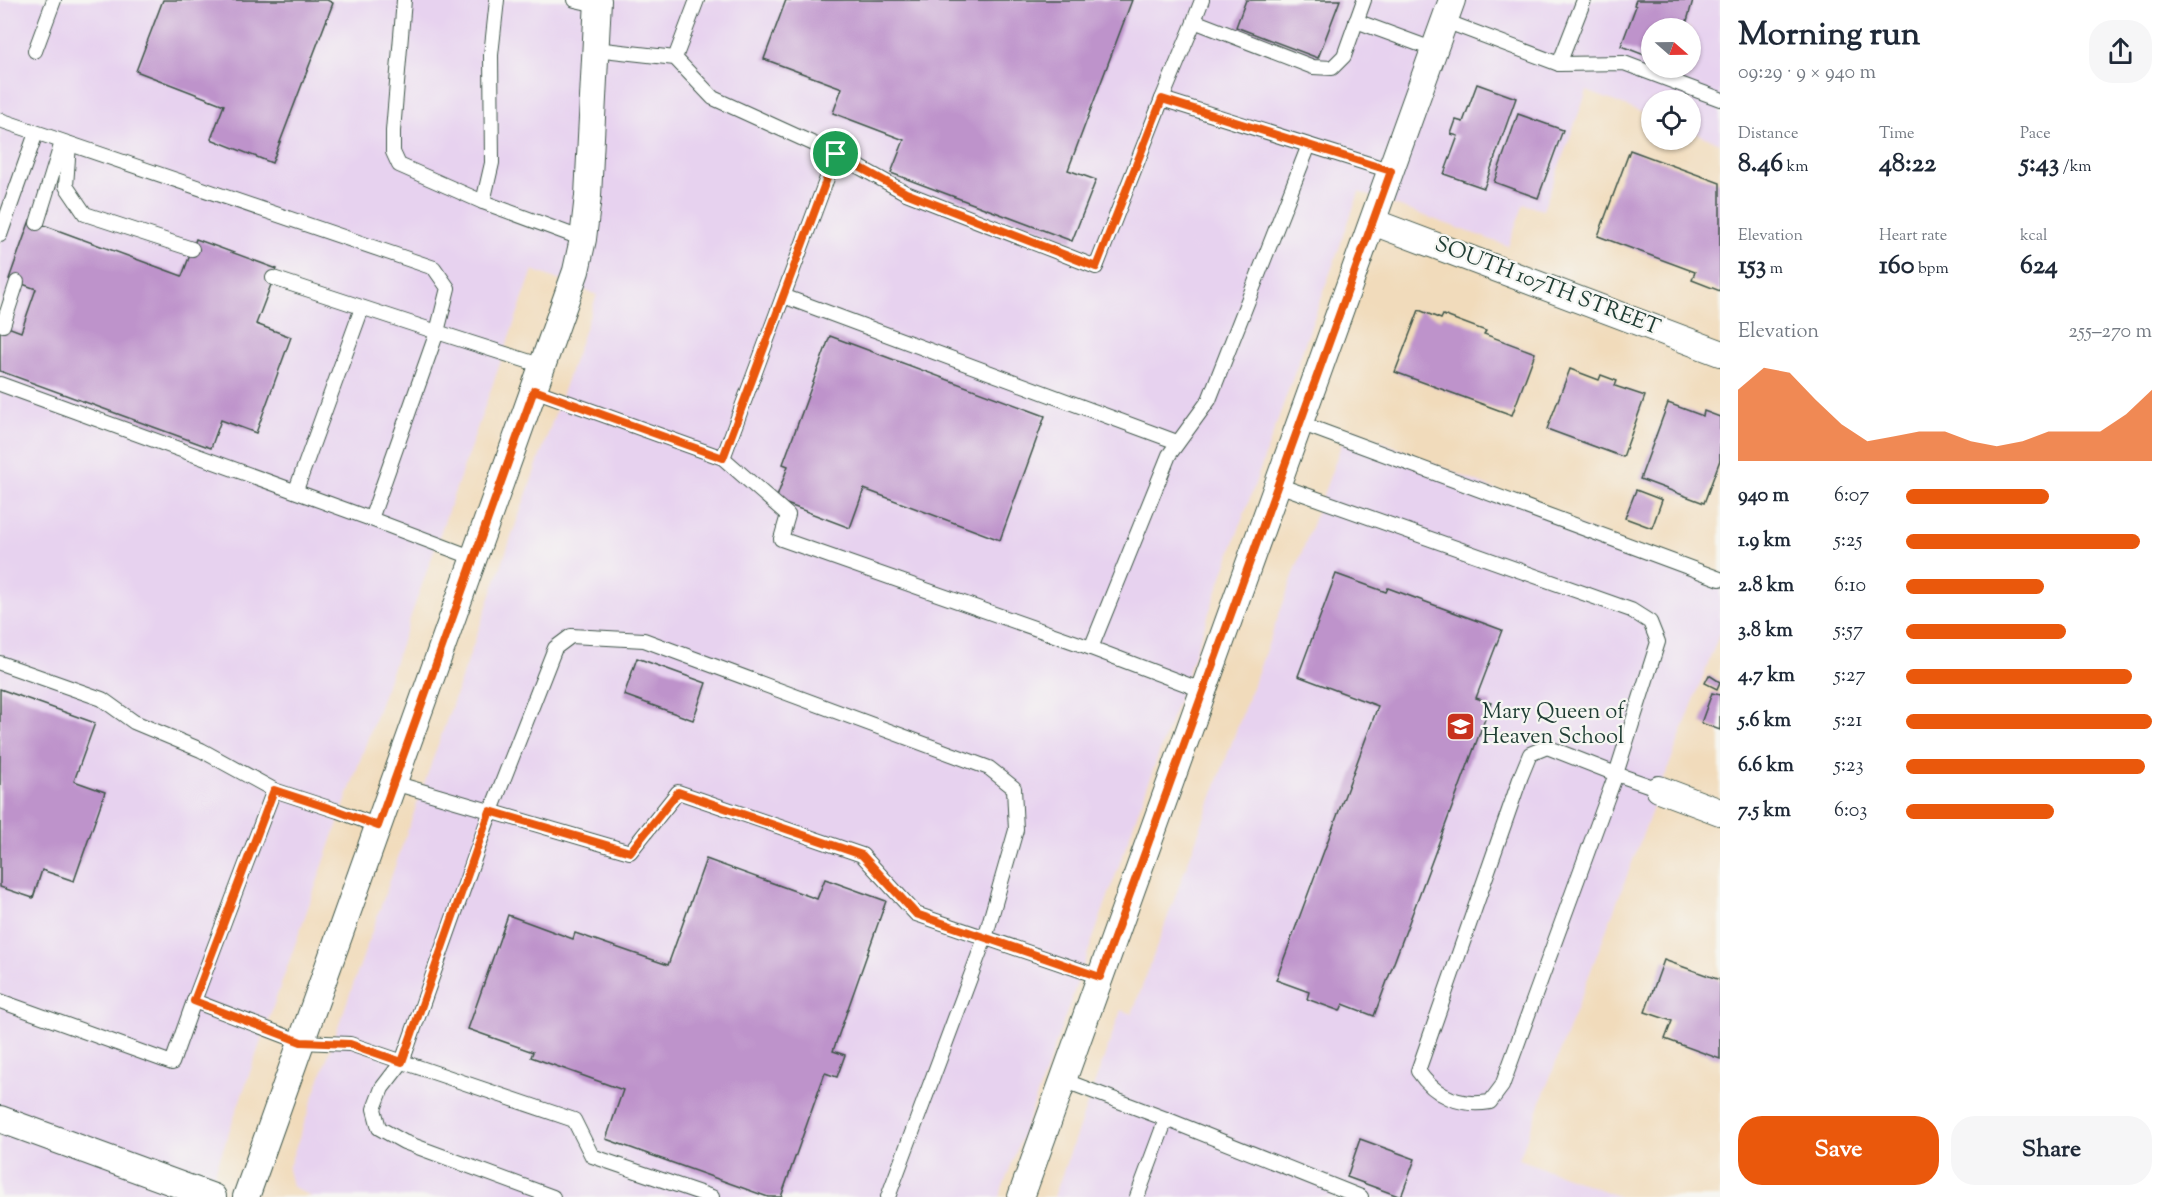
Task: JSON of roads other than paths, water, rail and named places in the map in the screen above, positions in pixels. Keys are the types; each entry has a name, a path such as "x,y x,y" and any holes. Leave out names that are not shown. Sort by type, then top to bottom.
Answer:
{"street":[{"path":"246,1197 576,271 583,239 588,196 595,49 590,2"},
{"path":"1020,1197 1448,11"},
{"name":"SOUTH 107TH STREET","path":"1373,222 1720,353"},
{"path":"1659,789 1720,812"},
{"path":"0,1119 168,1189 213,1197"}],"lane":[{"path":"35,51 54,0"},
{"path":"404,0 393,152 399,165 483,202 583,239"},
{"path":"483,202 492,163 491,56 497,0"},
{"path":"675,58 697,0"},
{"path":"595,49 675,58 713,98 836,154 906,193 1096,267 1202,0"},
{"path":"1195,20 1313,67 1332,68 1344,56 1364,0"},
{"path":"1559,64 1584,0"},
{"path":"1448,11 1559,64 1624,63 1720,99"},
{"path":"1356,21 1435,50"},
{"path":"1162,99 1391,171"},
{"path":"0,120 434,268 448,288 437,332 371,519"},
{"path":"0,235 36,133"},
{"path":"37,223 66,143"},
{"path":"66,143 66,186 85,214 192,249"},
{"path":"1091,648 1168,455 1209,400 1308,145"},
{"path":"723,458 836,154"},
{"path":"273,278 543,366"},
{"path":"3,325 17,282"},
{"path":"783,296 1177,442"},
{"path":"296,490 362,308"},
{"path":"0,384 296,490 474,558"},
{"path":"534,390 723,458 788,515 781,539 1091,648 1204,691"},
{"path":"1300,423 1720,579"},
{"path":"1278,485 1631,610 1650,622 1658,642 1616,774 1502,1086 1490,1102 1473,1105 1445,1096 1428,1086 1418,1071 1530,754 1547,747 1616,774 1659,789"},
{"path":"553,1197 404,1142 379,1128 374,1109 382,1088 402,1062 490,811 555,648 571,636 644,640 989,768 1014,788 1016,830 986,938 888,1197"},
{"path":"0,663 102,699 134,723 201,750 274,790 378,826"},
{"path":"394,783 630,852 678,792 862,855 916,914 1100,977"},
{"path":"0,1001 172,1063 274,790"},
{"path":"194,1001 301,1042 350,1044 574,1120 592,1156 712,1197"},
{"path":"1063,1080 1361,1197"},
{"path":"1137,1197 1166,1119"}],"place":[{"name":"Mary Queen of Heaven School","path":"1461,726"}]}
